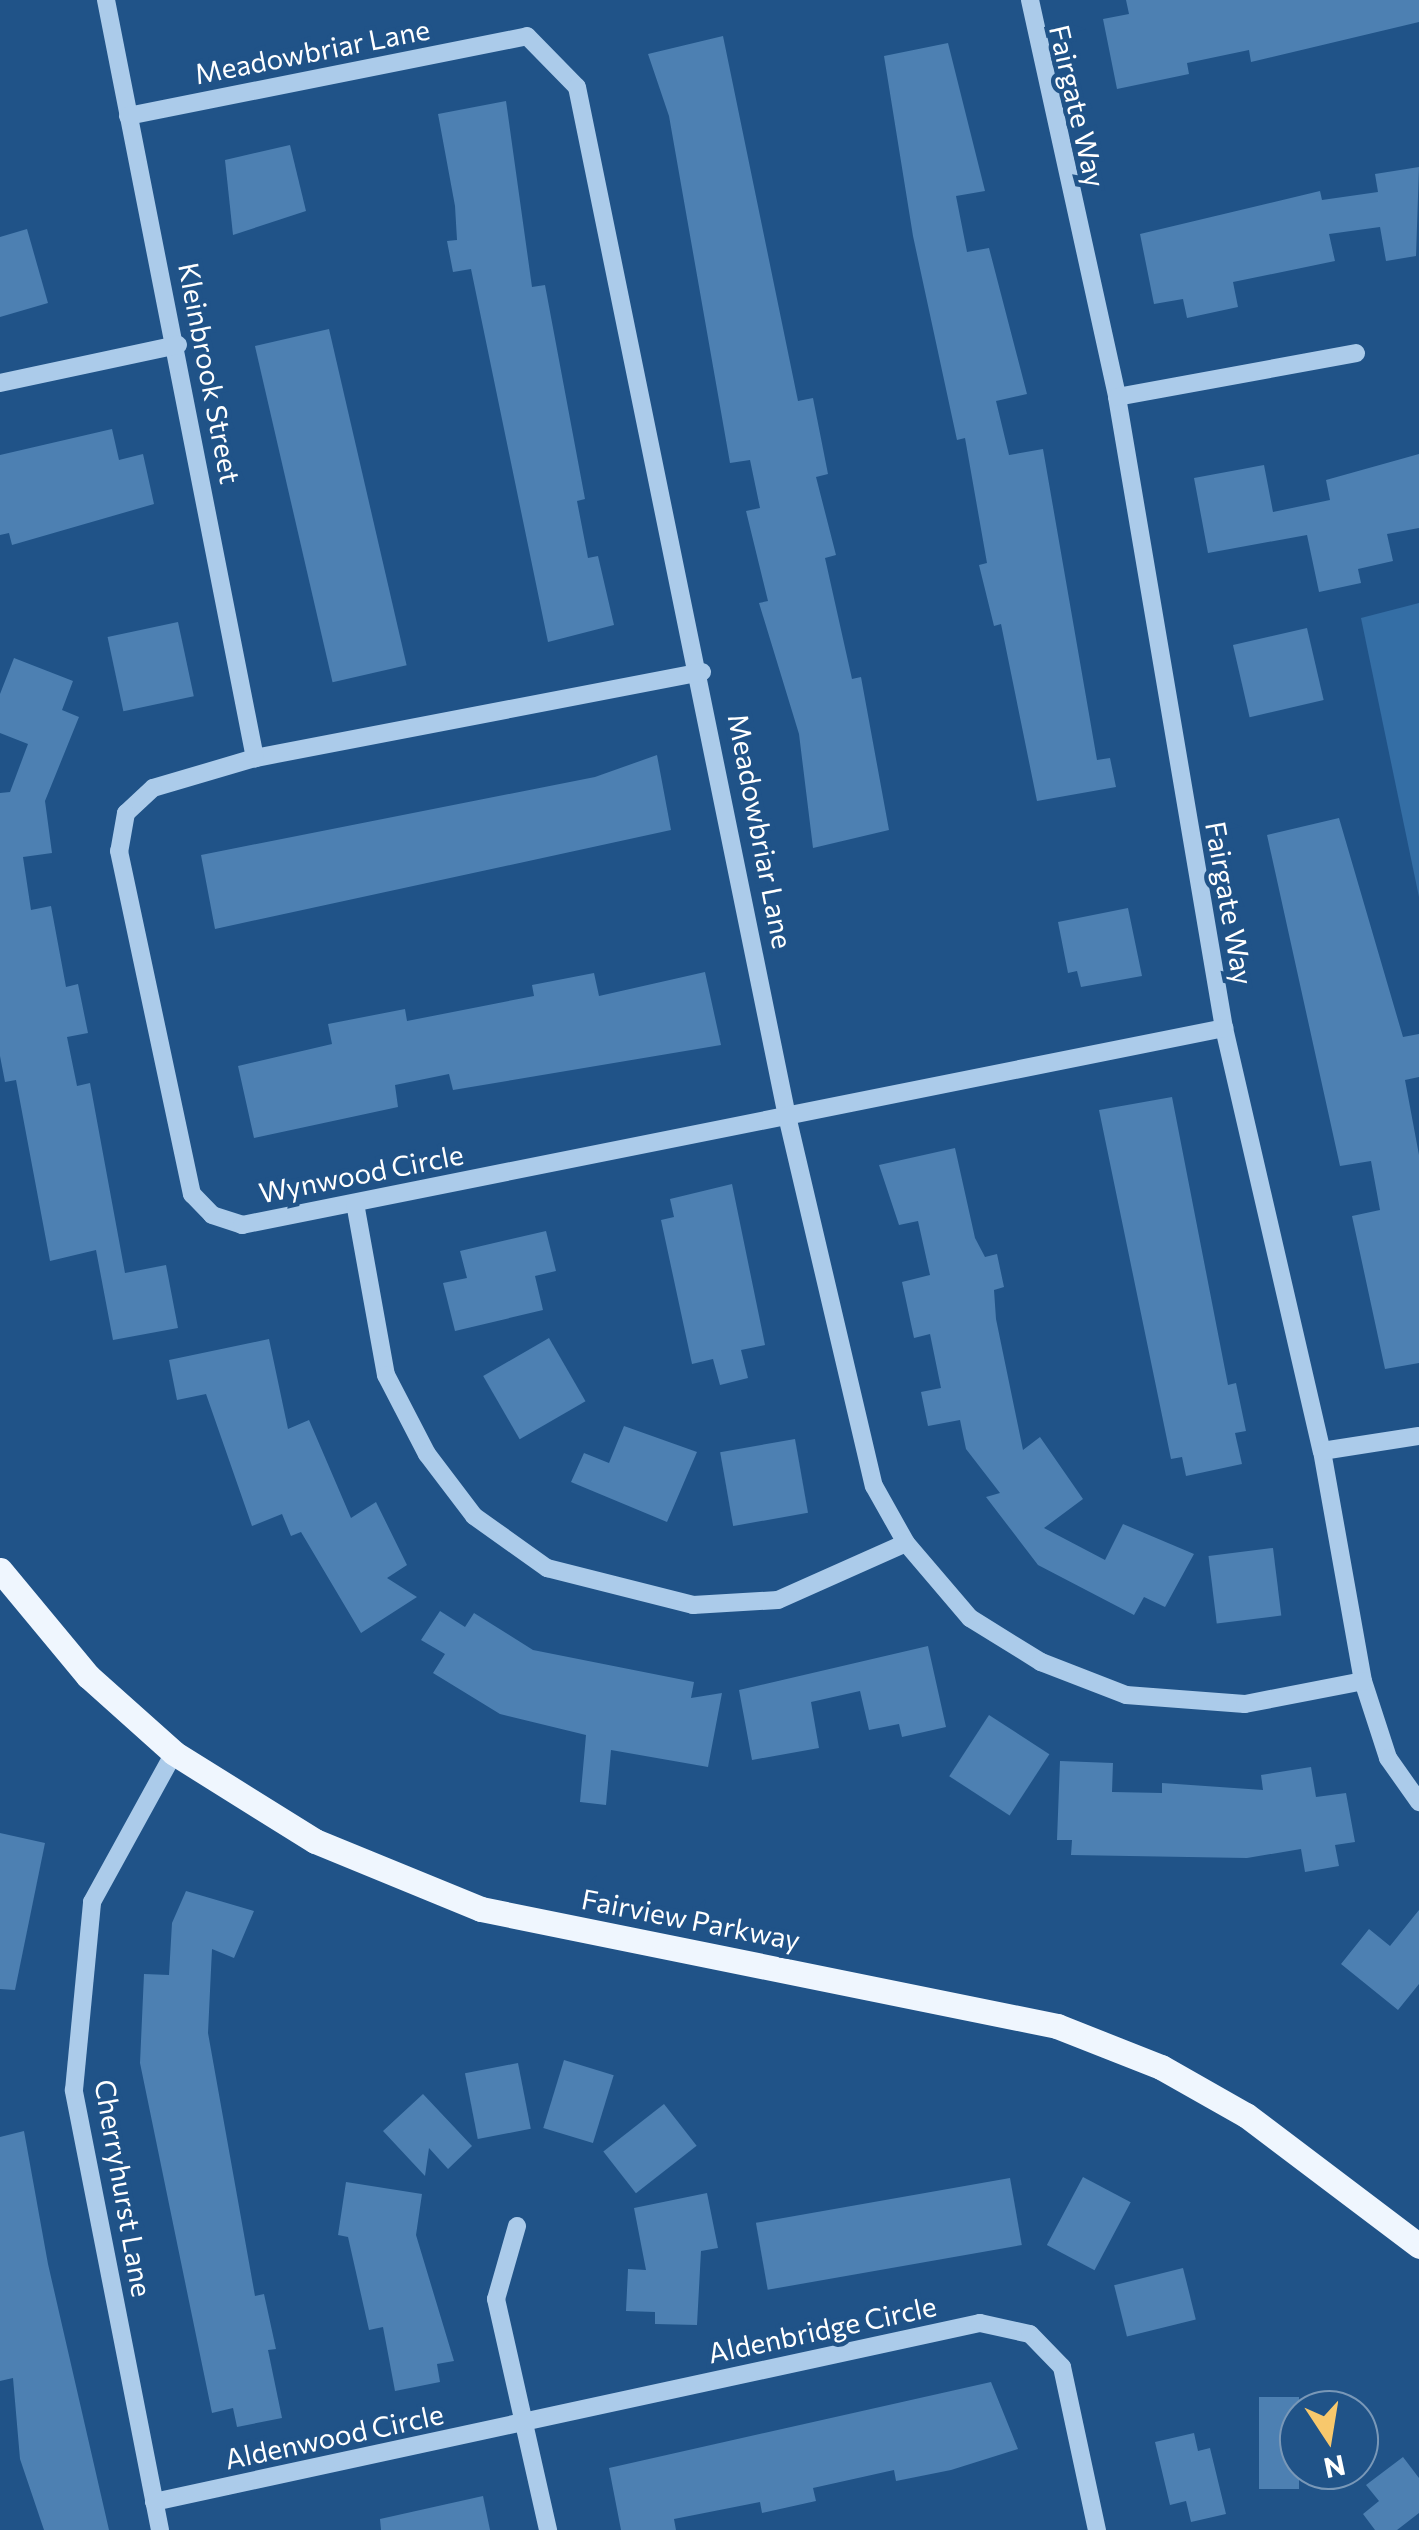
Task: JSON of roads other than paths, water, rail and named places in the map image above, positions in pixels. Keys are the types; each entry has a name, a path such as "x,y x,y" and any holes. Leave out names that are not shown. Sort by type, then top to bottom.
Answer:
{"main road":[{"name":"Fairview Parkway","path":"0,1570 88,1676 174,1754 315,1842 481,1909 952,2001 1057,2026 1162,2066 1325,2169 1419,2246"}],"street":[{"name":"Kleinbrook Street","path":"106,0 178,346 255,758"},
{"name":"Fairgate Way","path":"1030,0 1117,397 1224,1028 1322,1450 1362,1681 1388,1758 1419,1802"},
{"name":"Meadowbriar Lane","path":"128,116 526,36 578,87 702,672 787,1116 856,1432 906,1544 970,1618 1041,1662 1126,1694 1245,1704 1362,1681"},
{"path":"0,383 178,346"},
{"path":"1117,397 1356,353"},
{"name":"Wynwood Circle","path":"702,672 255,758 153,788 126,813 119,852 192,1194 212,1215 242,1224 1224,1028"},
{"path":"355,1203 386,1375 427,1454 474,1516 547,1568 692,1605 761,1601 906,1544"},
{"path":"1322,1450 1419,1436"},
{"name":"Cherryhurst Lane","path":"160,2530 74,2090 92,1902 174,1754"},
{"path":"516,2226 496,2299 548,2530"},
{"name":"Aldenbridge Circle","path":"524,2423 980,2322 1030,2334 1062,2367 1098,2530"},
{"name":"Aldenwood Circle","path":"154,2502 524,2423"}]}
